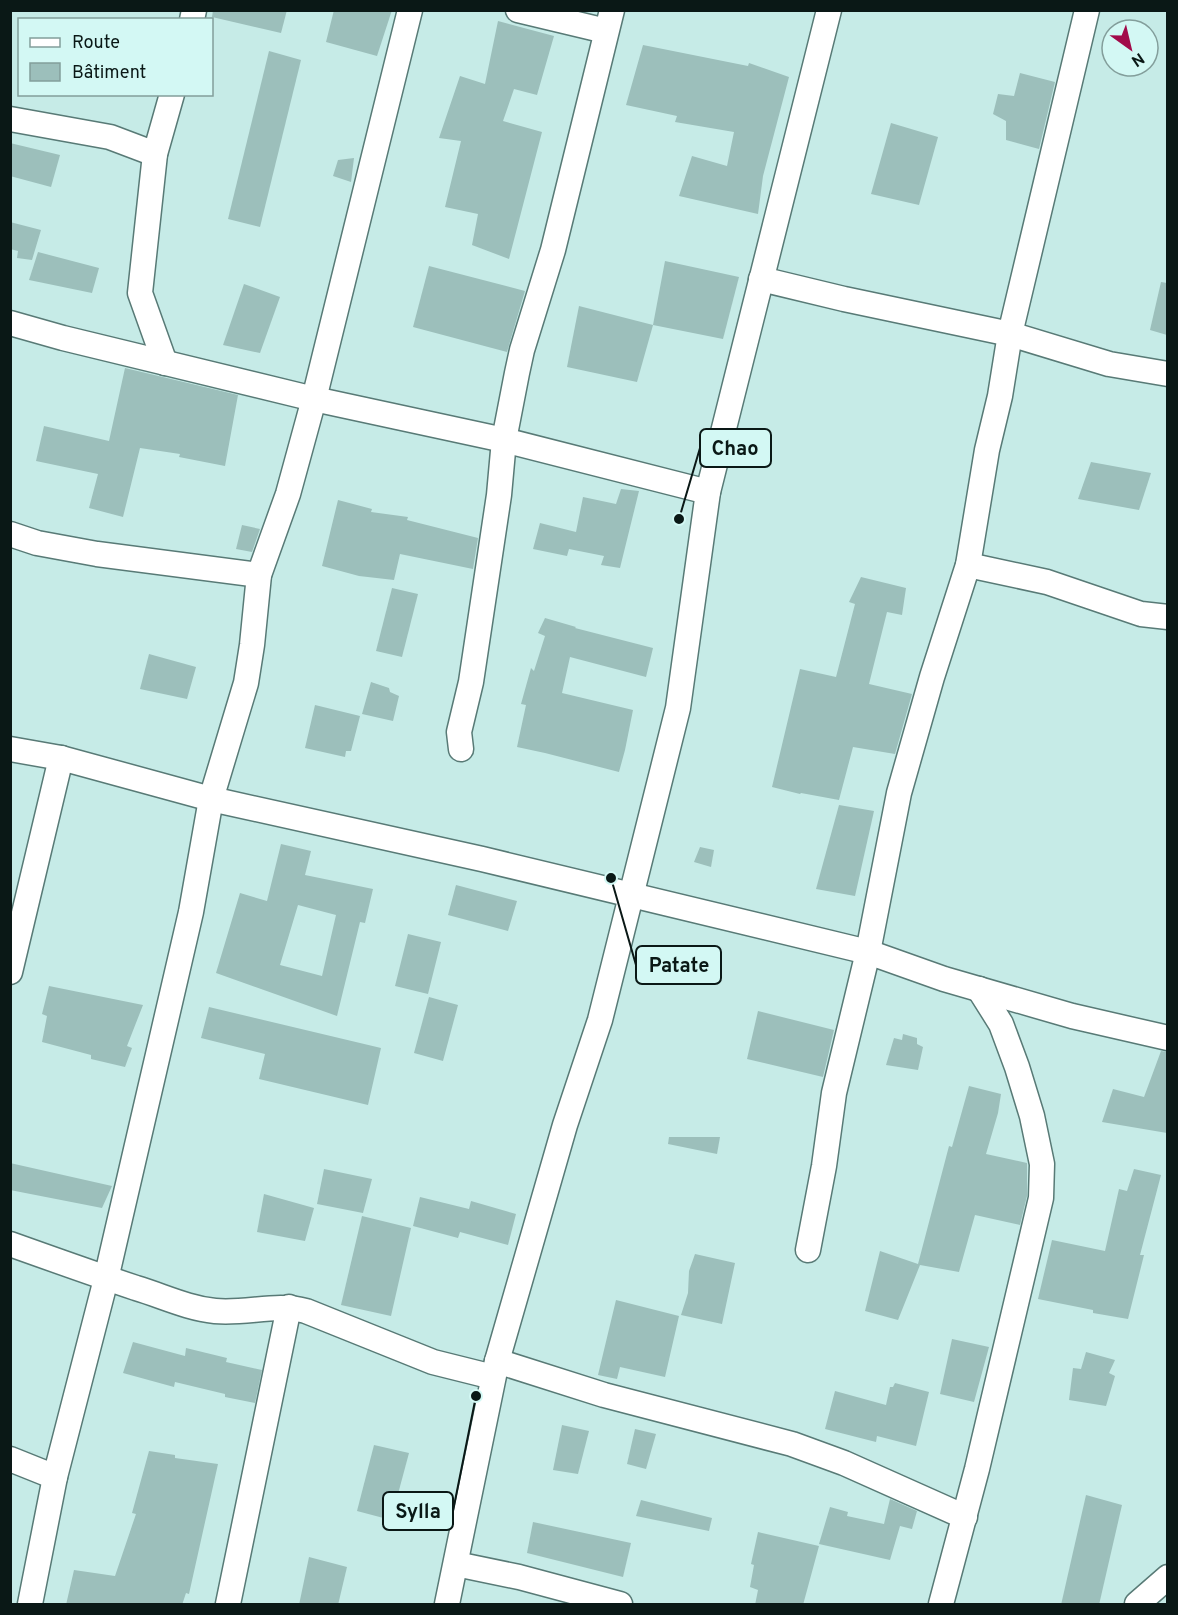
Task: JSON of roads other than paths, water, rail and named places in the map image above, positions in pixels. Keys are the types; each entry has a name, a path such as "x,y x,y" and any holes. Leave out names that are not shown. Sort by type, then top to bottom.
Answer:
{"street":[{"path":"30,1605 55,1477 106,1279 191,912 211,799 246,682 259,576 288,494 314,399 410,10"},
{"path":"462,749 459,732 471,682 499,495 504,440 522,350 553,250 609,21 518,10"},
{"path":"447,1605 495,1369 565,1125 600,1020 678,708 708,492 829,10"},
{"path":"808,1250 824,1166 834,1093 868,952 899,794 932,677 968,565 987,450 1000,396 1010,334 1087,10"},
{"path":"165,363 140,293 155,154 171,96"},
{"path":"10,119 110,137 155,154"},
{"path":"761,279 1010,334 1109,364 1167,374"},
{"path":"10,323 314,399 504,440 708,492"},
{"path":"10,534 37,543 97,554 259,576"},
{"path":"968,565 1047,582 1140,614 1167,617"},
{"path":"10,749 61,758 211,799 423,846 868,952 1072,1016 1167,1038"},
{"path":"10,972 61,758"},
{"path":"941,1605 965,1517 1041,1198 1042,1164 1032,1116 1001,1024 980,989"},
{"path":"10,1244 172,1301 215,1311 242,1312 290,1307 306,1311 433,1362 495,1369 792,1444 844,1463 965,1517"},
{"path":"228,1605 290,1307"},
{"path":"10,1459 55,1477"},
{"path":"456,1564 519,1577 620,1605"},
{"path":"1137,1605 1167,1577"}],"place":[{"name":"Chao","path":"679,519"},
{"name":"Patate","path":"611,878"},
{"name":"Sylla","path":"476,1396"}]}
